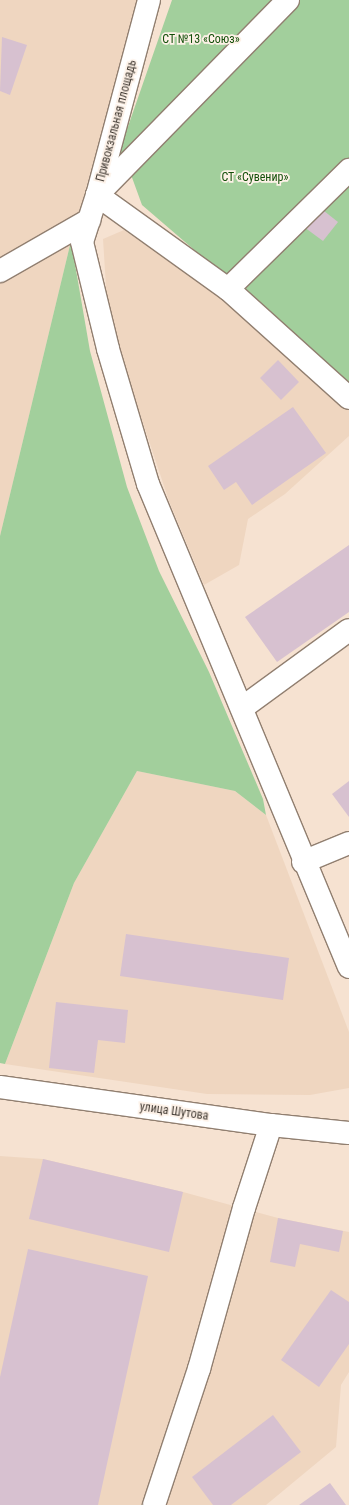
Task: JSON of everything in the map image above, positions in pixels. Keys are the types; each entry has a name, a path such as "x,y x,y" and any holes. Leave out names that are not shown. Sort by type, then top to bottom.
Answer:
{"street":[{"name":"Привокзальная площадь","path":"149,0 97,195 82,242 108,349 148,484 242,708"},
{"path":"288,0 97,195 228,290 349,398"},
{"path":"228,290 349,170"},
{"path":"0,271 89,220"},
{"path":"349,630 242,708 303,862 349,967"},
{"path":"303,862 349,843"},
{"name":"улица Шутова","path":"0,1087 271,1125 349,1133"},
{"path":"154,1505 199,1369 244,1208 271,1125"}],"shaded area":[{"path":"0,0 139,0 71,241 0,536"},
{"path":"124,230 228,302 349,409 349,436 285,494 248,519 239,565 204,585 169,501 108,318 103,239"},
{"path":"137,771 235,791 266,815 349,1032 349,1088 310,1095 207,1094 5,1064 74,883"},
{"path":"0,1156 43,1159 183,1192 278,1218 349,1232 349,1372 341,1385 336,1447 266,1505 0,1505"}],"green space":[{"name":"СТ «Сувенир»","path":"172,0 349,0 349,383 142,205 130,172 116,161"},
{"path":"71,241 90,351 127,487 159,571 209,672 263,799 266,815 235,791 137,771 74,883 5,1064 0,1063 0,536"}],"building":[{"path":"2,37 27,45 10,95 0,91"},
{"path":"319,207 338,222 323,241 304,227"},
{"path":"278,360 299,382 281,400 260,378"},
{"path":"293,407 326,453 252,505 236,482 224,490 208,466"},
{"path":"349,545 349,612 277,662 245,617"},
{"path":"349,781 349,817 332,794"},
{"path":"126,934 289,958 283,1000 120,976"},
{"path":"56,1002 128,1010 125,1043 98,1040 94,1073 49,1068"},
{"path":"43,1159 183,1192 169,1252 29,1219"},
{"path":"278,1218 343,1231 339,1252 300,1244 295,1267 270,1262"},
{"path":"28,1249 148,1276 98,1505 0,1505 0,1377"},
{"path":"331,1290 349,1302 349,1344 319,1387 281,1360"},
{"path":"273,1415 301,1452 231,1505 213,1505 192,1477"},
{"path":"330,1483 346,1505 299,1505"}],"park label":[{"name":"СТ №13 «Союз»","path":"201,40"}]}
